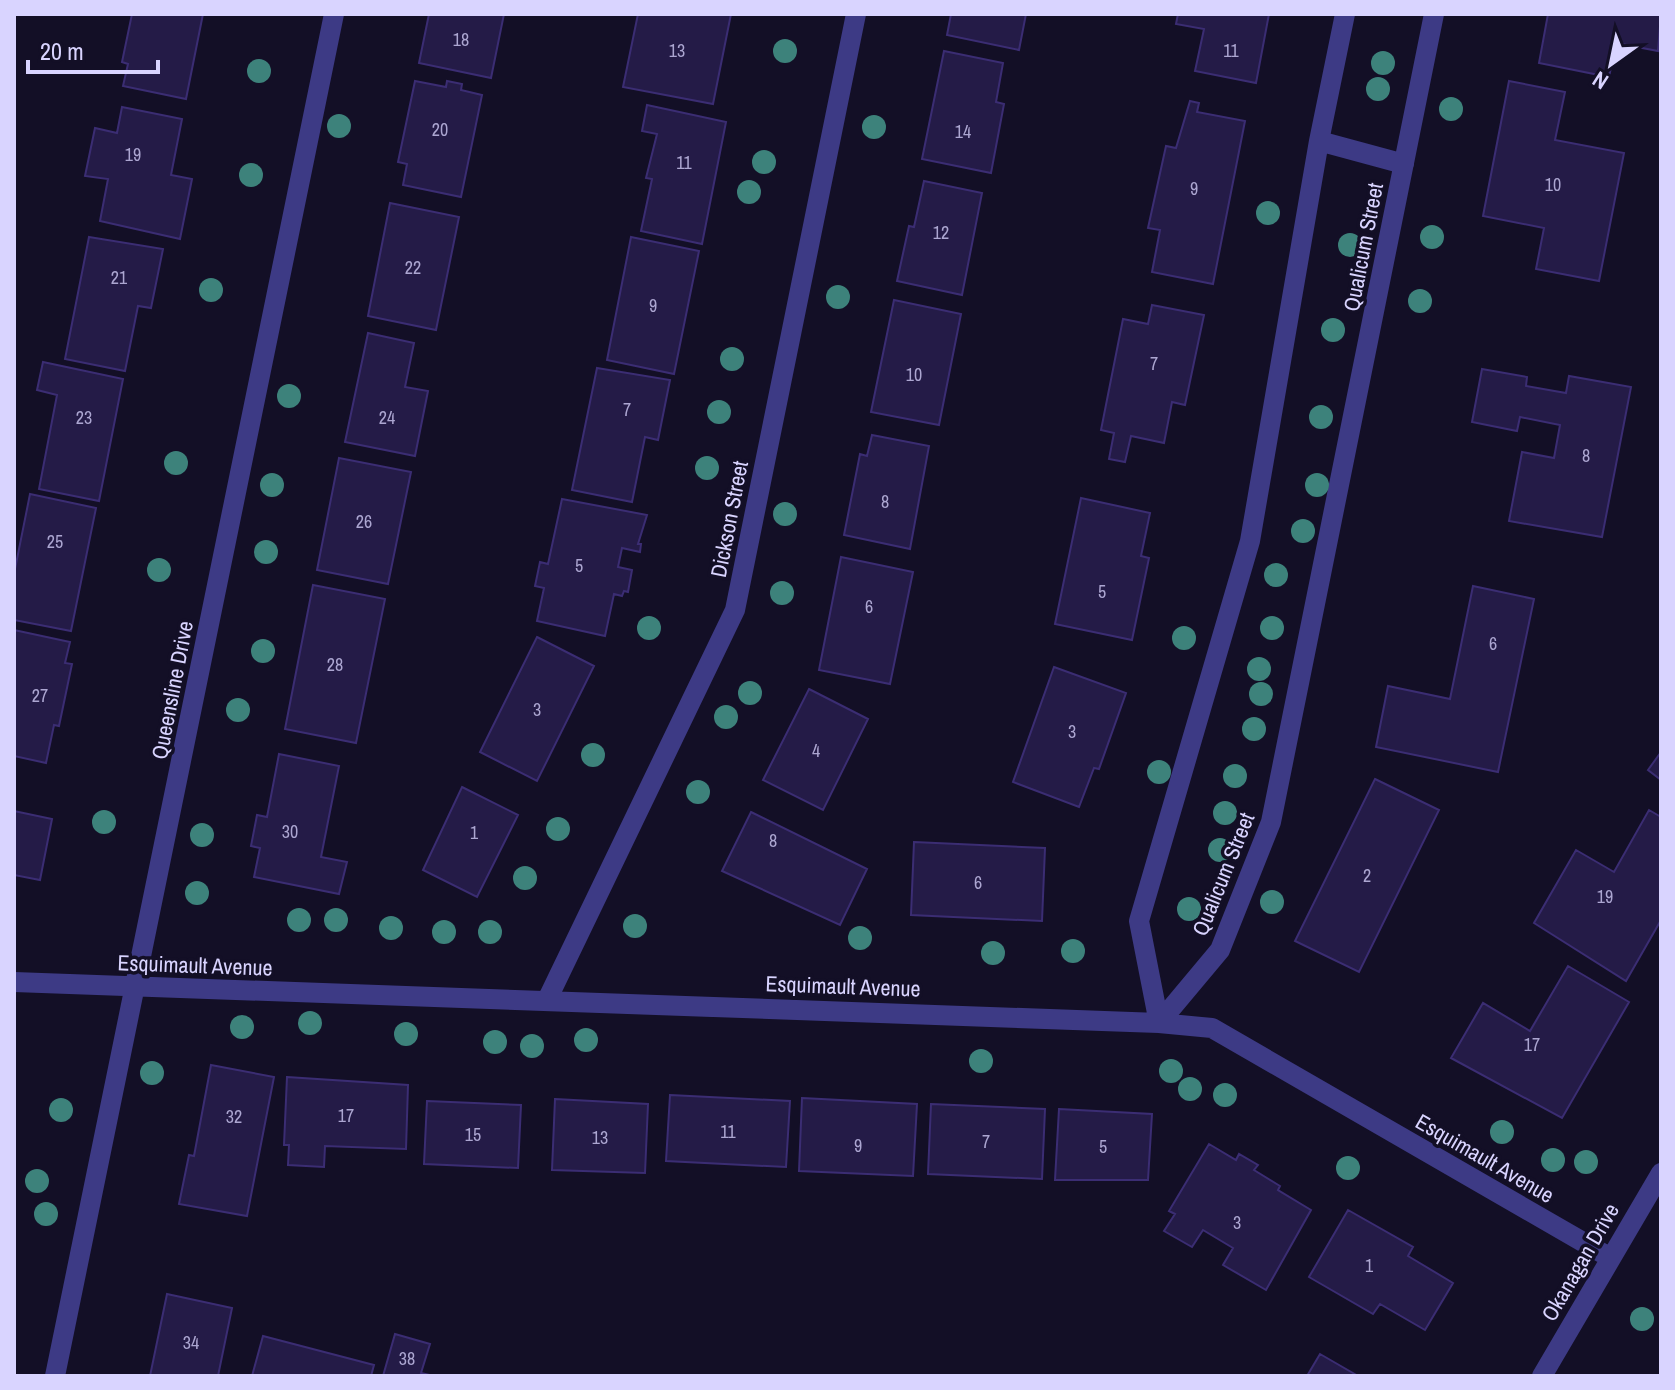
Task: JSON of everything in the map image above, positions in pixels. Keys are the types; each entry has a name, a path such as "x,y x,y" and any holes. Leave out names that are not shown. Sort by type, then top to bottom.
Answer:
{"street":[{"name":"Queensline Drive","path":"55,1376 334,14"},
{"name":"Dickson Street","path":"548,998 735,610 856,14"},
{"path":"1159,1023 1139,921 1250,541 1319,141 1345,14"},
{"name":"Qualicum Street","path":"1159,1023 1220,950 1271,822 1434,14"},
{"name":"Qualicum Street","path":"1319,141 1404,164"},
{"name":"Esquimault Avenue","path":"14,982 548,998 1159,1023 1212,1028 1609,1257"},
{"name":"Okanagan Drive","path":"1542,1376 1661,1173"}],"building":[{"path":"132,14 203,14 186,99 123,86 128,64 122,62"},
{"path":"429,14 504,14 491,78 419,63"},
{"path":"638,14 731,14 713,104 623,87"},
{"path":"951,14 1026,14 1019,50 947,35"},
{"path":"1178,14 1269,14 1256,83 1195,71 1204,29 1176,24"},
{"path":"1548,14 1661,14 1658,51 1616,43 1609,77 1539,63"},
{"path":"944,51 1003,63 996,102 1004,104 991,173 922,159"},
{"path":"415,81 446,87 447,81 462,84 461,90 482,95 461,197 403,185 407,164 398,162"},
{"path":"1509,81 1565,92 1555,140 1624,153 1599,281 1536,269 1544,228 1483,216"},
{"path":"1190,101 1199,103 1197,112 1245,121 1213,284 1152,272 1160,230 1148,228 1166,146 1176,148"},
{"path":"647,105 726,122 702,244 641,231 652,179 646,178 657,134 642,131"},
{"path":"122,107 182,119 171,175 192,179 180,239 100,221 108,179 85,176 95,128 117,133"},
{"path":"924,181 982,193 962,295 897,281 909,226 914,227"},
{"path":"390,203 459,217 436,330 368,316"},
{"path":"89,237 163,249 151,308 138,306 125,371 65,359"},
{"path":"631,237 699,251 674,374 607,360"},
{"path":"894,300 961,314 939,425 871,412"},
{"path":"1152,305 1204,315 1185,405 1172,402 1164,443 1131,436 1125,462 1109,459 1114,433 1101,430 1123,319 1148,324"},
{"path":"368,333 414,343 405,387 428,391 415,456 345,442"},
{"path":"43,362 123,379 99,501 39,489 57,395 37,390"},
{"path":"597,368 670,380 658,440 645,437 632,502 572,490"},
{"path":"1482,369 1527,377 1526,386 1566,393 1569,376 1631,387 1602,537 1509,521 1522,452 1554,458 1560,425 1520,417 1517,431 1472,422"},
{"path":"872,435 929,446 910,549 844,535 860,454 867,456"},
{"path":"339,458 411,472 388,584 317,570"},
{"path":"30,494 96,508 71,631 14,620 14,574"},
{"path":"1081,498 1150,513 1141,556 1149,558 1132,640 1055,624"},
{"path":"562,499 647,515 638,544 641,544 640,552 622,548 618,567 632,570 628,592 624,591 622,596 614,594 605,636 537,621 544,588 535,586 540,562 548,564"},
{"path":"841,557 913,572 890,684 819,670"},
{"path":"313,585 385,599 356,743 285,729"},
{"path":"1473,586 1534,599 1498,772 1376,747 1388,686 1450,699"},
{"path":"14,630 70,642 65,663 72,664 59,726 54,725 46,763 14,756"},
{"path":"537,637 594,666 537,781 480,752"},
{"path":"1054,667 1126,693 1099,769 1094,768 1079,807 1013,782"},
{"path":"809,689 868,719 823,810 763,780"},
{"path":"1661,752 1661,780 1648,770"},
{"path":"279,754 339,766 321,857 347,862 339,894 254,877 260,848 251,846 257,815 267,817"},
{"path":"1375,779 1439,810 1359,972 1295,941"},
{"path":"462,787 518,815 477,897 423,870"},
{"path":"1649,810 1661,817 1661,920 1626,981 1534,923 1576,850 1614,872"},
{"path":"14,811 52,819 40,880 14,875"},
{"path":"751,812 867,869 840,925 722,871"},
{"path":"914,842 1045,848 1042,921 911,915"},
{"path":"1568,966 1629,1002 1562,1118 1451,1058 1483,1003 1530,1031"},
{"path":"211,1065 274,1077 247,1216 179,1204 189,1155 194,1156"},
{"path":"287,1077 408,1085 406,1149 325,1146 324,1167 288,1165 289,1145 284,1145"},
{"path":"670,1095 790,1101 786,1167 666,1161"},
{"path":"802,1098 917,1104 913,1176 799,1171"},
{"path":"555,1099 648,1104 645,1173 552,1170"},
{"path":"427,1101 521,1105 518,1168 424,1164"},
{"path":"931,1104 1045,1109 1042,1179 928,1174"},
{"path":"1059,1109 1152,1114 1148,1180 1055,1180"},
{"path":"1209,1144 1236,1160 1239,1154 1258,1165 1254,1170 1280,1186 1278,1190 1311,1210 1266,1290 1223,1265 1233,1248 1203,1230 1192,1247 1164,1231 1175,1214 1169,1211"},
{"path":"1348,1210 1413,1247 1408,1256 1453,1283 1425,1330 1380,1304 1373,1314 1309,1277"},
{"path":"167,1294 232,1308 218,1376 150,1376"},
{"path":"395,1334 430,1344 421,1373 434,1376 383,1376"},
{"path":"263,1336 374,1365 371,1376 252,1376"},
{"path":"1320,1354 1358,1376 1307,1376"}]}
